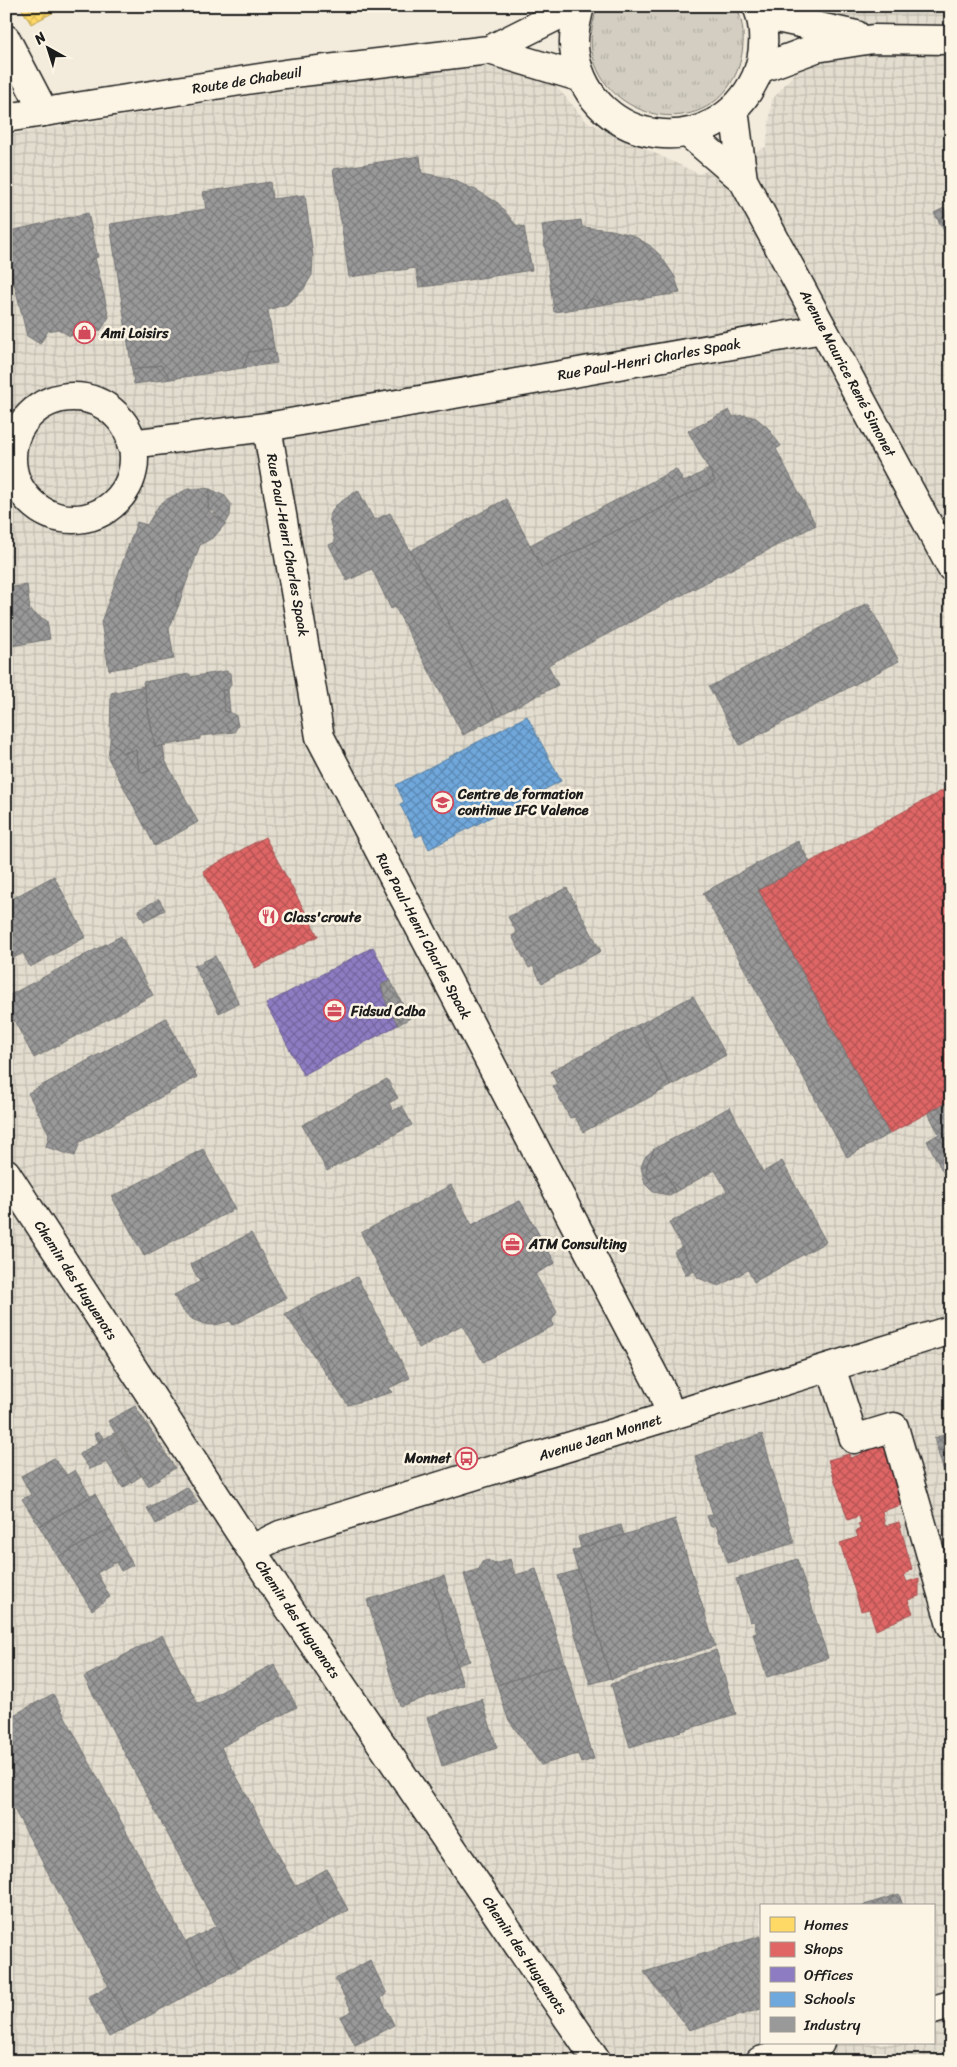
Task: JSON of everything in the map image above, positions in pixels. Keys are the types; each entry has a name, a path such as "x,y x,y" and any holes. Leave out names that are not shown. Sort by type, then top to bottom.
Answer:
{"street":[{"name":"Route de Chabeuil","path":"6,118 285,74 489,50 579,6"},
{"path":"579,6 575,29 575,54 582,78 592,97 607,113 625,125 646,132 660,134 688,133 713,124 734,109 751,87 759,69 763,35 758,7"},
{"path":"758,7 777,18 873,39"},
{"path":"759,69 816,48 873,39 951,40"},
{"path":"6,40 44,112"},
{"name":"Route de Chabeuil","path":"489,50 582,78"},
{"name":"Avenue Maurice René Simonet","path":"734,109 743,180 951,567"},
{"name":"Avenue Maurice René Simonet","path":"688,133 743,180"},
{"name":"Rue Paul-Henri Charles Spaak","path":"131,444 267,427 823,329"},
{"path":"73,397 93,401 111,410 125,426 131,444 134,465 128,484 117,500 102,512 83,519 63,519 45,513 29,501 17,485 12,466 13,445 21,426 34,411 53,401 73,397"},
{"name":"Rue Paul-Henri Charles Spaak","path":"267,427 320,737 662,1391 671,1416"},
{"name":"Chemin des Huguenots","path":"6,1173 252,1549 596,2061"},
{"name":"Avenue Jean Monnet","path":"252,1549 280,1535 951,1330"},
{"path":"831,1367 854,1439 894,1427 951,1625"},
{"path":"934,2010 951,2004"},
{"path":"760,2061 817,2044"}],"shaded area":[{"path":"791,6 951,6 951,2061 6,2061 6,135 465,62 550,79 586,121 699,174 766,147 772,100 797,70"}],"green space":[{"path":"598,6 736,6 743,36 739,66 722,95 697,111 669,116 641,110 616,95 599,72 591,42"}],"building: Homes":[{"path":"20,6 64,6 64,7 31,24"}],"building: Shops":[{"path":"951,786 951,1100 889,1134 758,890"},
{"path":"265,837 318,936 255,968 203,871"},
{"path":"887,1442 905,1504 882,1511 885,1526 899,1522 912,1569 904,1575 907,1582 919,1578 919,1596 908,1600 913,1613 876,1630 869,1609 861,1611 840,1543 858,1537 856,1531 860,1529 858,1524 861,1523 859,1516 848,1520 828,1460 849,1454 850,1458 862,1454 861,1451"}],"building: Offices":[{"path":"373,947 390,980 381,985 387,1005 398,1025 303,1075 266,1004"},
{"name":"ATM Consulting","path":"520,1201 555,1263 508,1289 472,1225"}],"building: Schools":[{"path":"527,716 561,781 429,849 422,834 416,837 400,804 404,802 396,785"}],"building: Industry":[{"path":"420,156 422,173 448,178 478,191 498,203 516,225 524,227 532,270 430,286 417,276 416,268 349,277 333,169"},
{"path":"270,182 272,199 305,195 313,256 312,275 303,290 287,304 268,310 274,348 249,352 243,368 171,379 161,365 132,370 110,224 206,209 203,192"},
{"path":"944,208 951,221 951,234 947,236 934,213"},
{"path":"88,213 98,257 92,259 84,273 101,282 109,317 101,330 88,321 78,324 70,336 58,329 48,331 40,344 27,336 6,249 6,232"},
{"path":"581,220 582,227 612,230 632,235 649,245 660,255 675,277 680,293 606,304 592,299 582,308 554,312 542,225"},
{"path":"6,249 14,284 6,286"},
{"path":"95,258 101,282 84,273 92,259"},
{"path":"417,276 430,286 419,287"},
{"path":"592,299 606,304 582,308"},
{"path":"88,321 101,330 70,336 78,324"},
{"path":"274,348 277,363 243,368 249,352"},
{"path":"161,365 171,379 134,384 132,370"},
{"path":"729,410 733,417 745,415 756,418 767,427 781,446 776,449 816,525 548,665 558,685 498,716 410,551 506,499 542,568 715,481 688,431"},
{"path":"676,469 684,482 709,469 715,481 542,568 530,545"},
{"path":"188,489 210,489 208,508 210,512 226,523 214,537 200,545 184,589 177,592 175,600 178,607 169,629 174,659 109,670 101,622 137,522 147,525 159,505 167,499"},
{"path":"210,489 225,496 231,504 230,516 226,523 208,508"},
{"path":"358,490 374,520 390,513 498,716 463,735 395,607 391,609 372,569 347,581 329,545 335,542 329,517 335,506"},
{"path":"27,585 30,611 47,621 50,639 6,647 6,588"},
{"path":"184,589 178,607 175,600 177,592"},
{"path":"868,603 899,661 740,745 709,687"},
{"path":"226,671 230,673 231,684 228,690 222,690 225,712 230,712 236,716 238,726 234,732 200,736 200,739 155,747 143,682 190,674 190,677"},
{"path":"144,686 155,747 163,746 165,760 144,773 139,770 136,750 122,753 110,741 111,693"},
{"path":"222,690 228,690 230,712 225,712"},
{"path":"110,741 122,753 136,750 139,770 144,773 165,760 198,822 155,846 108,758"},
{"path":"798,841 810,862 758,890 889,1134 847,1157 703,893"},
{"path":"54,876 86,937 30,967 23,953 6,962 6,902"},
{"path":"567,888 601,951 542,983 533,966 529,968 512,936 517,933 508,917"},
{"path":"159,899 165,910 144,921 138,910"},
{"path":"121,936 153,995 34,1058 6,1005 6,997"},
{"path":"215,956 239,1003 219,1013 194,966"},
{"path":"390,980 410,1018 398,1025 387,1005 381,985"},
{"path":"693,996 726,1055 671,1086 638,1025"},
{"path":"166,1018 175,1035 172,1040 177,1051 183,1051 197,1077 80,1142 75,1156 46,1147 49,1134 28,1093"},
{"path":"638,1025 671,1086 583,1132 575,1117 570,1118 553,1086 557,1084 551,1071"},
{"path":"175,1035 183,1051 177,1051 172,1040"},
{"path":"387,1079 398,1098 389,1103 393,1111 402,1106 412,1125 327,1171 302,1125"},
{"path":"948,1102 951,1109 951,1188 927,1141 939,1134 928,1113"},
{"path":"730,1107 763,1172 782,1161 826,1242 754,1282 748,1270 719,1286 698,1278 669,1223 727,1191 715,1170 675,1192 665,1171 649,1179 646,1173 647,1165 654,1149"},
{"path":"203,1149 235,1209 144,1256 112,1197"},
{"path":"654,1149 647,1165 646,1173 649,1179 665,1171 675,1192 669,1195 653,1192 645,1184 641,1167 645,1157"},
{"path":"451,1185 472,1225 520,1201 555,1263 535,1274 557,1312 552,1320 553,1326 483,1362 462,1325 419,1348 361,1233"},
{"path":"251,1233 286,1298 233,1325 230,1321 215,1325 204,1324 192,1319 196,1314 187,1305 181,1309 174,1295 207,1278 198,1260"},
{"path":"681,1247 694,1271 686,1275 674,1252"},
{"path":"198,1260 207,1278 200,1282 190,1264"},
{"path":"357,1277 410,1378 389,1388 393,1392 348,1405 334,1385 337,1383 297,1307"},
{"path":"187,1305 196,1314 192,1319 181,1309"},
{"path":"297,1307 337,1383 334,1385 285,1314"},
{"path":"135,1406 175,1468 148,1486 108,1421"},
{"path":"99,1432 104,1439 99,1443 94,1434"},
{"path":"114,1433 141,1476 123,1488 107,1462 90,1469 79,1454"},
{"path":"951,1433 951,1496 934,1438"},
{"path":"762,1434 794,1543 728,1563 716,1525 711,1527 707,1516 713,1515 695,1456"},
{"path":"54,1458 67,1475 75,1470 91,1497 39,1526 22,1499 31,1495 21,1476"},
{"path":"187,1487 198,1502 156,1524 147,1508"},
{"path":"95,1494 113,1527 58,1557 39,1526"},
{"path":"675,1519 715,1646 611,1679 572,1551"},
{"path":"621,1525 624,1535 581,1548 578,1537"},
{"path":"113,1527 133,1565 121,1571 116,1562 97,1573 110,1597 92,1610 58,1557"},
{"path":"510,1559 515,1575 536,1569 565,1663 497,1685 464,1574 479,1569 482,1562 488,1560 495,1564"},
{"path":"797,1559 828,1658 767,1677 753,1634 757,1633 754,1621 750,1622 736,1579"},
{"path":"578,1570 611,1678 590,1684 558,1576"},
{"path":"444,1576 470,1661 457,1665 431,1580"},
{"path":"431,1580 463,1685 400,1706 367,1600"},
{"path":"162,1635 198,1704 274,1664 297,1707 221,1747 295,1886 306,1880 329,1921 239,1968 84,1677"},
{"path":"716,1650 736,1714 630,1747 611,1684"},
{"path":"565,1663 594,1759 581,1763 578,1754 541,1765 508,1719 497,1685"},
{"path":"53,1694 208,1984 130,2026 6,1794 6,1719"},
{"path":"482,1699 497,1748 442,1766 427,1717"},
{"path":"327,1869 348,1910 329,1921 306,1880"},
{"path":"899,1894 902,1904 867,1904"},
{"path":"216,1926 239,1968 208,1984 186,1942"},
{"path":"760,1936 760,2009 689,2030 675,2012 681,2009 673,1989 660,1993 644,1972"},
{"path":"370,1960 387,1994 381,1998 394,2025 366,2040 359,2028 349,2033 340,2017 352,2011 335,1979"},
{"path":"109,1986 130,2026 109,2037 88,1997"},
{"path":"673,1989 681,2009 675,2012 660,1993"},
{"path":"359,2028 366,2040 355,2045 349,2033"}],"place":[{"name":"Ami Loisirs","path":"85,333"},
{"name":"Centre de formation continue IFC Valence","path":"442,802"},
{"name":"Class'croute","path":"268,917"},
{"name":"Fidsud Cdba","path":"335,1011"},
{"name":"ATM Consulting","path":"513,1244"},
{"name":"Monnet","path":"467,1458"}]}
